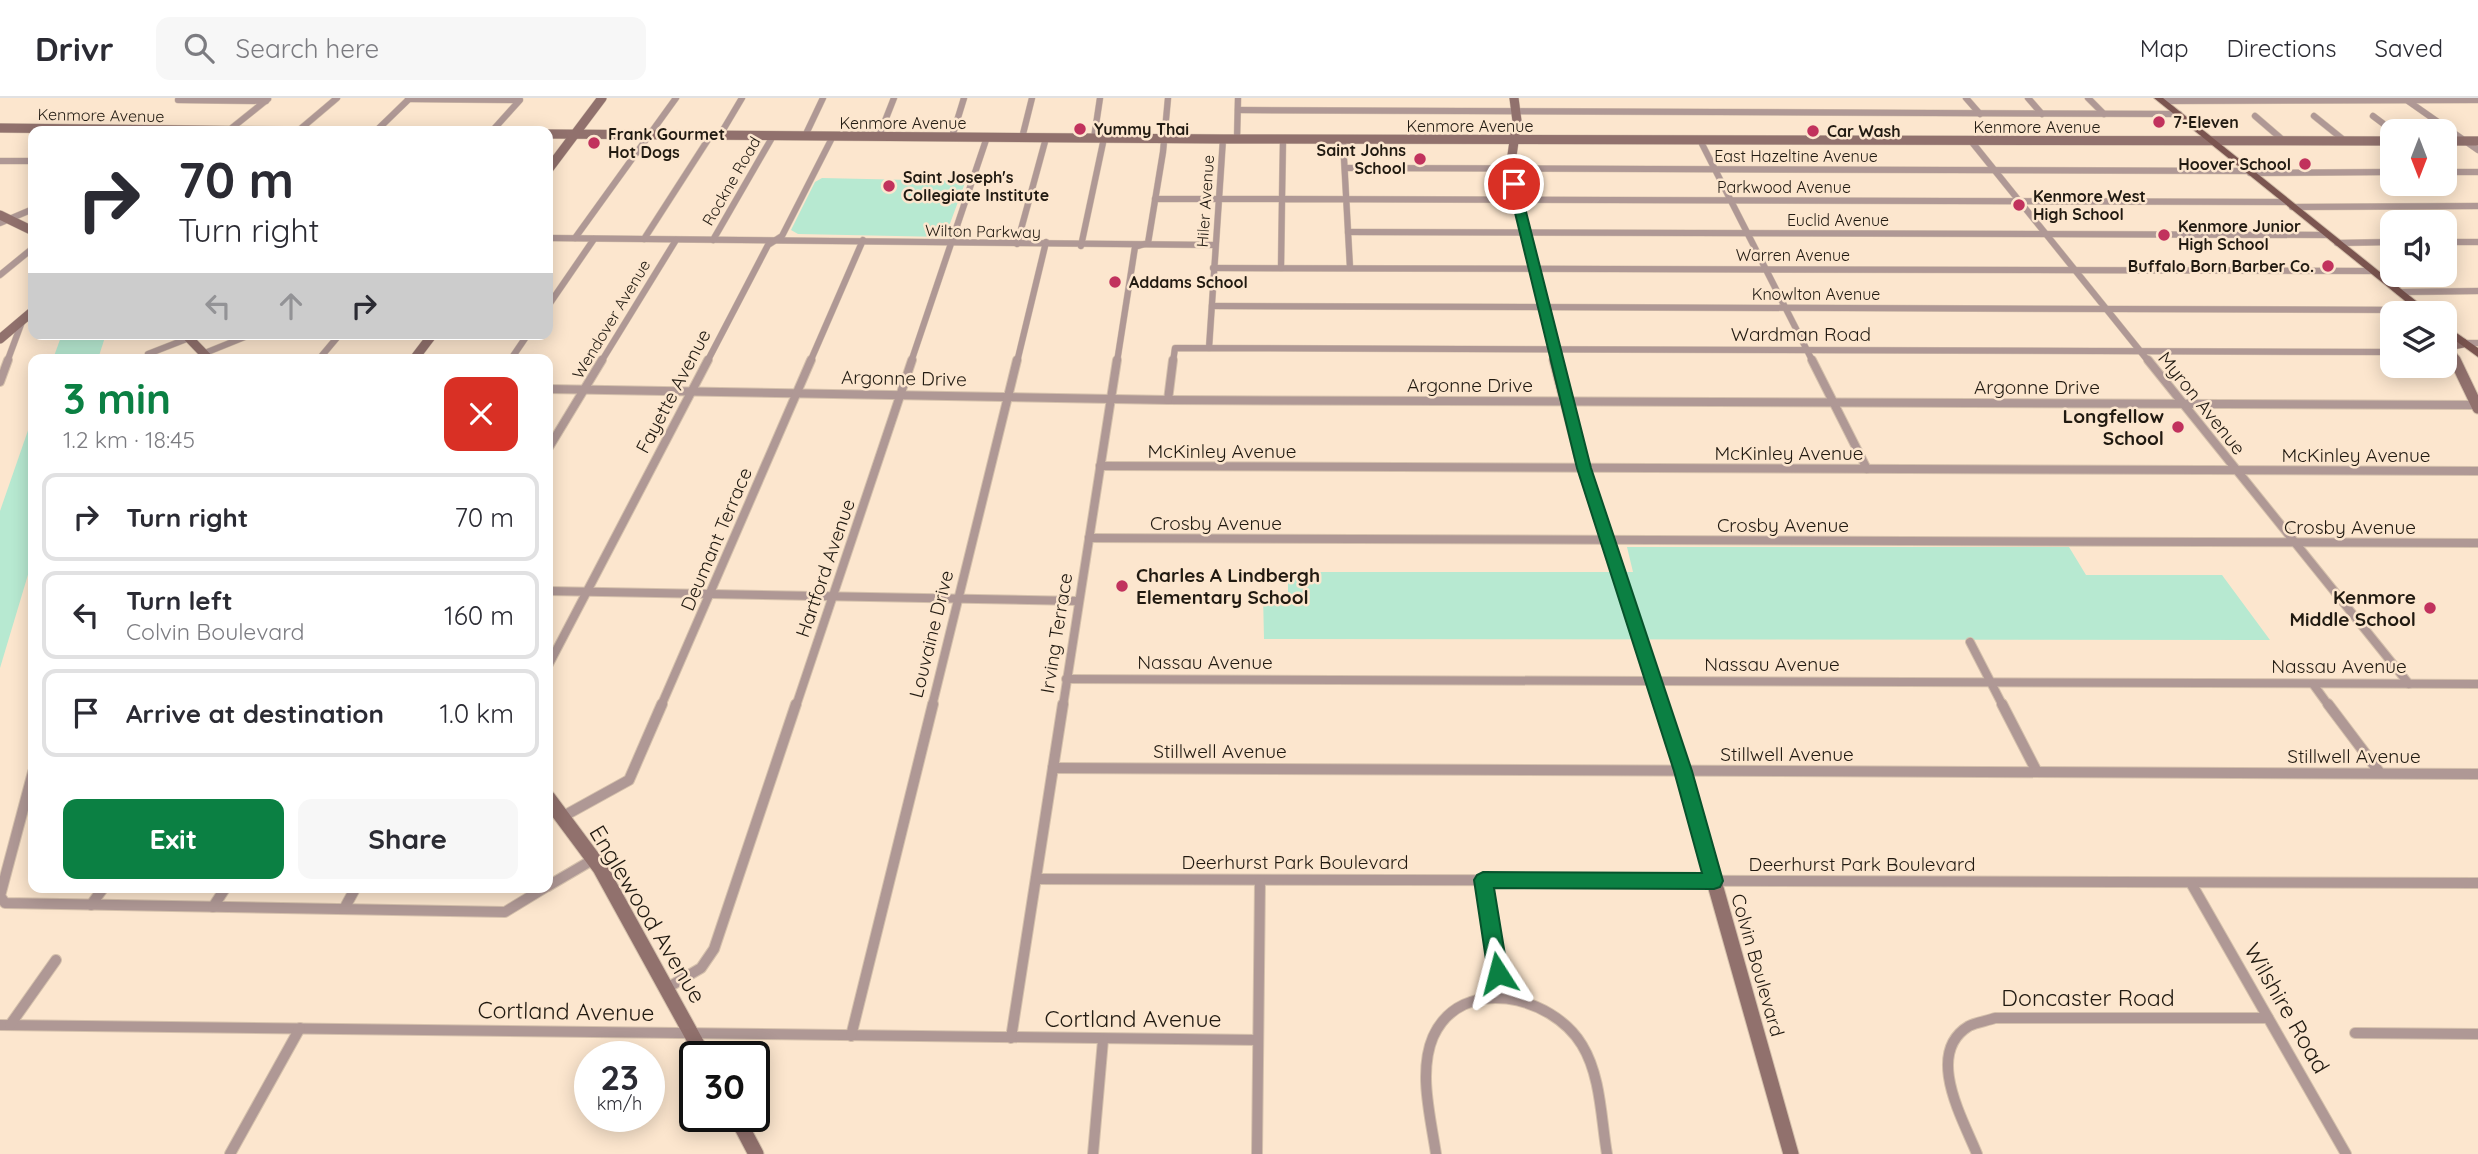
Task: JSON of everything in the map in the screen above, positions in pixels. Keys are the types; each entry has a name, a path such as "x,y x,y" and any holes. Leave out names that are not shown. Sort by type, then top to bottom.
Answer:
{"main road":[{"path":"2160,100 2411,301"},
{"name":"Kenmore Avenue","path":"1971,141 2213,142"},
{"path":"2457,338 2478,354"}],"street":[{"path":"305,126 337,98"},
{"path":"553,163 603,98"},
{"path":"553,238 575,239 676,98"},
{"path":"644,239 741,98"},
{"path":"805,136 823,98"},
{"path":"879,136 894,98"},
{"path":"952,137 964,98"},
{"path":"1022,138 1032,98"},
{"path":"1094,138 1100,98"},
{"path":"1135,247 1148,243 1168,98"},
{"path":"1237,139 1238,98"},
{"path":"1514,98 1518,110"},
{"path":"1966,98 1980,114"},
{"path":"2028,98 2042,114"},
{"path":"2088,98 2104,114"},
{"path":"178,100 268,99"},
{"path":"235,126 268,99"},
{"path":"381,126 409,99 520,100 497,126"},
{"path":"2406,99 2478,150"},
{"path":"2160,100 2478,100"},
{"path":"1238,110 2179,114"},
{"name":"Colvin Boulevard","path":"1518,110 1510,169 1565,401 1584,468 1683,771 1791,1154"},
{"path":"2314,116 2345,141"},
{"path":"2373,116 2380,121"},
{"path":"2255,117 2284,141"},
{"name":"Kenmore Avenue","path":"0,128 28,129"},
{"name":"Kenmore Avenue","path":"553,134 1343,140 1971,141"},
{"name":"Rockne Road","path":"713,240 773,135"},
{"name":"Fayette Avenue","path":"553,657 768,245 782,236 832,136"},
{"name":"Hartford Avenue","path":"667,988 701,968 712,956 953,243 986,137"},
{"path":"1018,243 1046,138"},
{"path":"1082,244 1104,138"},
{"name":"Hiler Avenue","path":"1209,348 1223,139"},
{"path":"1281,268 1283,139"},
{"path":"1343,140 1350,268"},
{"path":"1700,141 1867,469"},
{"name":"Myron Avenue","path":"1971,141 2409,684"},
{"name":"Kenmore Avenue","path":"2213,142 2380,141"},
{"path":"2457,141 2478,141"},
{"path":"0,161 28,161"},
{"name":"East Hazeltine Avenue","path":"1345,168 2380,172"},
{"path":"2457,172 2478,172"},
{"name":"Parkwood Avenue","path":"1155,199 2019,201 2478,206"},
{"path":"3,219 28,211"},
{"path":"3,219 28,229"},
{"name":"Euclid Avenue","path":"1348,232 2046,235 2380,241"},
{"name":"Wilton Parkway","path":"575,239 1192,245"},
{"path":"553,299 594,239"},
{"name":"Wendover Avenue","path":"553,441 676,240"},
{"name":"Deumant Terrace","path":"562,817 629,780 862,242"},
{"path":"2457,242 2478,242"},
{"name":"Louvaine Drive","path":"851,1036 1045,244"},
{"name":"Wilton Parkway","path":"1082,244 1135,247 1215,245"},
{"name":"Irving Terrace","path":"1012,1038 1135,247"},
{"path":"0,275 28,252"},
{"name":"Warren Avenue","path":"1213,268 2372,271"},
{"path":"2399,292 2478,292"},
{"name":"Knowlton Avenue","path":"1212,306 2380,311"},
{"path":"0,339 28,315"},
{"path":"0,382 23,319"},
{"path":"148,354 178,340"},
{"path":"191,340 205,354"},
{"path":"211,354 240,340"},
{"path":"323,354 335,340"},
{"path":"418,354 428,340"},
{"path":"2457,344 2478,343"},
{"name":"Wardman Road","path":"1168,400 1175,348 2380,352"},
{"path":"2457,368 2477,406"},
{"name":"Argonne Drive","path":"553,389 1168,400 2477,406"},
{"name":"McKinley Avenue","path":"1100,467 2478,471"},
{"name":"Crosby Avenue","path":"1089,538 2478,543"},
{"path":"553,591 1079,601"},
{"path":"1970,642 2037,772"},
{"name":"Nassau Avenue","path":"1066,679 2478,684"},
{"path":"2313,684 2380,773"},
{"name":"Stillwell Avenue","path":"1053,768 2478,774"},
{"path":"28,799 1,900 11,904 505,912 537,893"},
{"name":"Englewood Avenue","path":"553,804 594,859 695,1041"},
{"path":"553,883 594,859"},
{"name":"Deerhurst Park Boulevard","path":"1036,879 2478,883"},
{"path":"1257,1154 1260,880"},
{"path":"1483,880 1502,996"},
{"name":"Wilshire Road","path":"2192,883 2346,1154"},
{"path":"91,905 100,893"},
{"path":"214,907 222,893"},
{"path":"344,909 353,893"},
{"path":"5,1025 56,960"},
{"path":"1436,1154 1427,1067 1432,1038 1442,1023 1463,1006 1475,1000 1502,996 1526,1001 1552,1013 1581,1042 1590,1066 1607,1154"},
{"name":"Doncaster Road","path":"1977,1154 1947,1073 1948,1048 1954,1038 1971,1024 1995,1018 2268,1018"},
{"name":"Cortland Avenue","path":"5,1025 1258,1040"},
{"path":"230,1154 300,1028"},
{"path":"2356,1033 2478,1034"},
{"path":"1093,1154 1102,1040"},
{"path":"744,1132 756,1154"}],"green space":[{"path":"822,178 965,183 945,237 798,234 791,230 815,182"},
{"path":"60,340 104,340 100,354 55,354"},
{"path":"28,430 28,575 0,668 0,511"},
{"path":"1627,547 2069,547 2086,575 2222,575 2270,640 1264,639 1263,595 1288,595 1288,572 1633,572"}],"place":[{"name":"7-Eleven","path":"2159,122"},
{"name":"Yummy Thai","path":"1080,129"},
{"name":"Car Wash","path":"1813,131"},
{"name":"Frank Gourmet Hot Dogs","path":"594,143"},
{"name":"Saint Johns School","path":"1420,159"},
{"name":"Hoover School","path":"2305,164"},
{"name":"Saint Joseph's Collegiate Institute","path":"889,186"},
{"name":"Kenmore West High School","path":"2019,205"},
{"name":"Kenmore Junior High School","path":"2164,235"},
{"name":"Buffalo Born Barber Co.","path":"2328,266"},
{"name":"Addams School","path":"1115,282"},
{"name":"Longfellow School","path":"2178,427"},
{"name":"Charles A Lindbergh Elementary School","path":"1122,586"},
{"name":"Kenmore Middle School","path":"2430,608"}],"route":[{"path":"1498,973 1483,880 1714,881 1683,771 1584,468 1565,401 1514,184"}]}
